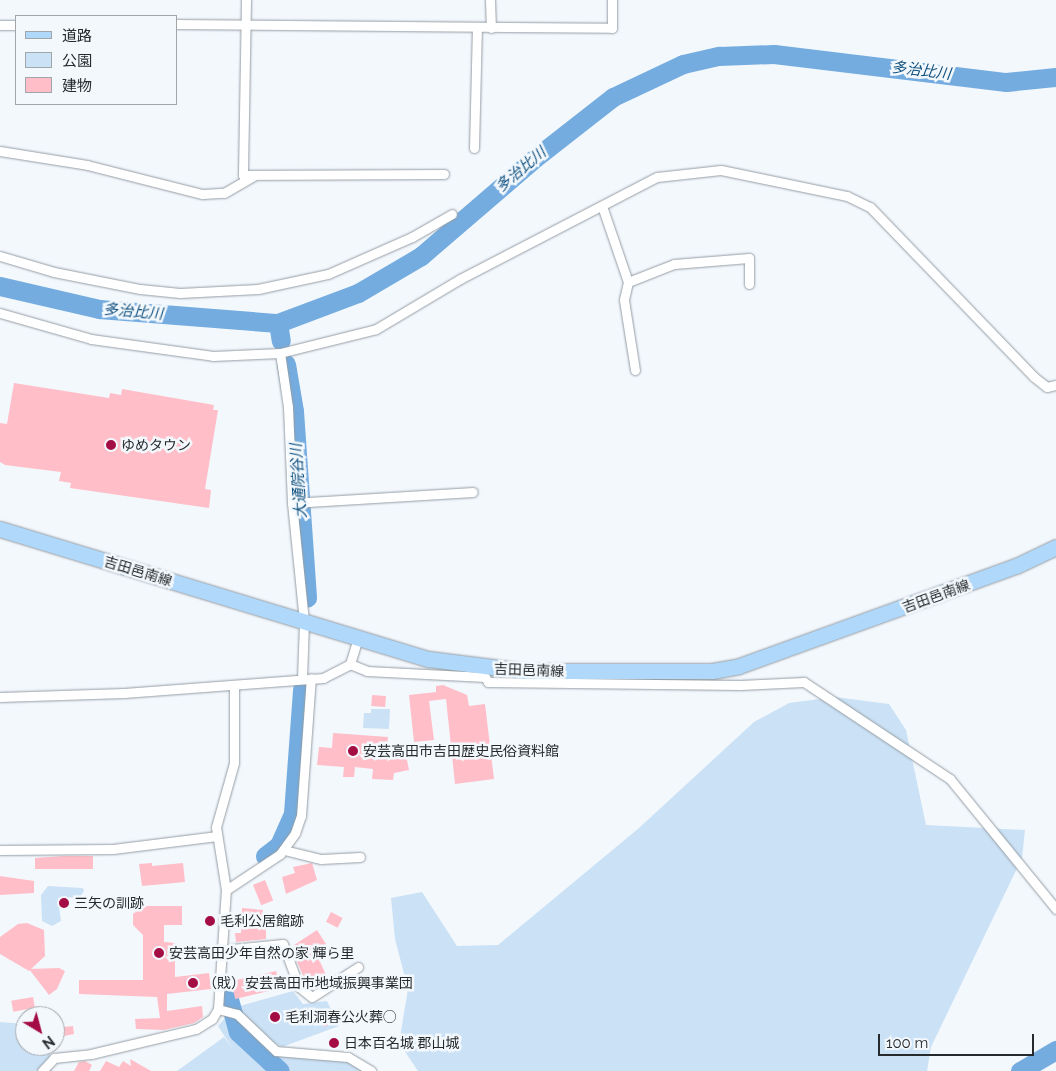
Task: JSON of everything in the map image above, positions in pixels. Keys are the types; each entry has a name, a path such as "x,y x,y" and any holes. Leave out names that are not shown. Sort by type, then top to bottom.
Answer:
{"main road":[{"name":"吉田邑南線","path":"0,529 429,659 471,667 524,671 712,671 780,654 1016,566 1056,547"}],"street":[{"path":"246,0 243,175 444,174"},
{"path":"490,0 491,28"},
{"path":"178,24 612,28 612,0"},
{"path":"0,25 15,25"},
{"path":"474,148 476,28"},
{"path":"0,151 87,165 202,194 224,193 254,175"},
{"path":"0,313 91,339 213,356 280,353 376,329 460,280 657,177 695,170 738,172 847,196 870,207 1034,378 1047,387 1056,385"},
{"path":"602,206 628,282 624,300 636,370"},
{"path":"0,256 54,272 140,288 180,293 258,289 328,274 412,237 452,214"},
{"path":"628,282 674,264 750,258 749,284"},
{"path":"226,890 284,850 301,816 306,679 304,621 292,503 288,407 280,353"},
{"path":"292,503 473,492"},
{"path":"0,698 234,686 323,678 350,664 358,637"},
{"path":"350,664 367,671 485,677 488,682 740,685 804,682 950,779 1056,909"},
{"path":"42,1071 54,1058 91,1054 196,1029 212,1020 220,1010 221,950 226,890 217,836 221,798 234,763 234,686"},
{"path":"0,850 113,849 217,836"},
{"path":"284,850 321,859 360,857"},
{"path":"221,950 283,944 299,987 312,997 358,966"},
{"path":"220,1010 234,1013 276,1051 348,1057 371,1071"}],"green space":[{"path":"835,697 889,704 906,730 926,825 1025,830 1022,858 931,1047 927,1071 418,1071 399,1043 408,989 395,939 391,898 422,892 457,946 498,945 639,828 754,722 789,703"},
{"path":"371,709 390,709 389,729 363,728 364,713 371,713"},
{"path":"48,886 83,888 84,891 80,897 58,898 61,921 52,926 42,921 41,895"},
{"path":"293,991 303,1004 327,1001 339,1026 282,1047 267,1039 236,1007"},
{"path":"225,1018 239,1022 270,1052 349,1061 366,1071 177,1071 224,1037 234,1051 218,1026"},
{"path":"0,1022 15,1023 15,1056 50,1056 52,1071 0,1071"}],"building":[{"path":"14,383 109,398 110,393 121,395 122,389 214,405 213,410 218,410 205,489 211,490 209,508 70,488 71,483 59,481 61,472 5,465 0,462 0,423 7,424"},
{"path":"443,685 467,695 469,706 485,704 494,779 455,784 446,699 429,701 434,740 414,742 409,695 436,692 436,686"},
{"path":"372,695 386,696 385,707 371,706"},
{"path":"333,733 388,737 386,759 406,755 409,770 394,773 393,780 372,779 373,769 355,767 354,777 343,777 344,767 317,765 319,747 332,748"},
{"path":"93,856 93,869 35,869 35,858"},
{"path":"152,863 152,866 183,863 185,882 142,886 139,864"},
{"path":"312,863 317,880 286,894 282,877 295,873 293,867"},
{"path":"0,876 34,881 34,893 0,895"},
{"path":"265,880 273,900 261,905 253,885"},
{"name":"安芸高田少年自然の家 輝ら里","path":"143,906 182,906 182,925 164,925 164,942 175,943 175,977 209,973 211,989 167,994 167,1011 202,1006 203,1017 194,1023 164,1030 136,1029 135,1019 160,1018 157,997 79,994 79,980 143,980 143,935 133,925 133,914"},
{"path":"242,908 263,910 262,928 266,928 266,939 236,942 235,933 241,933"},
{"path":"331,912 343,918 338,928 326,922"},
{"path":"27,923 44,930 45,956 29,971 0,954 0,937 18,924"},
{"path":"317,930 326,944 315,951 327,977 308,986 293,953 297,950 294,945"},
{"path":"59,968 65,971 57,989 49,995 29,969"},
{"path":"276,971 280,989 235,999 231,981"},
{"path":"33,997 35,1006 15,1006 15,1011 13,1012 11,1001"},
{"path":"330,1012 334,1022 324,1027 320,1017"},
{"path":"73,1026 74,1034 65,1036 65,1027"},
{"path":"130,1059 151,1071 100,1071 106,1061 119,1067 123,1061 131,1066"},
{"path":"85,1061 92,1065 89,1071 74,1071 79,1062"}],"waterway":[{"name":"多治比川","path":"0,286 99,309 278,323 358,293 421,256 535,158 613,97 683,64 719,56 774,54 1006,82 1056,77"},
{"name":"大通院谷川","path":"278,323 281,341"},
{"name":"大通院谷川","path":"286,364 294,411 307,598"},
{"name":"大通院谷川","path":"265,856 279,845 293,813 302,689"},
{"name":"大通院谷川","path":"229,999 238,1032 280,1071"},
{"path":"1020,1071 1056,1050"}],"place":[{"name":"ゆめタウン","path":"111,445"},
{"name":"安芸高田市吉田歴史民俗資料館","path":"353,751"},
{"name":"三矢の訓跡","path":"64,903"},
{"name":"毛利公居館跡","path":"210,921"},
{"name":"安芸高田少年自然の家 輝ら里","path":"159,953"},
{"name":"（戝）安芸高田市地域振興事業団","path":"193,983"},
{"name":"毛利洞春公火葬○","path":"275,1017"},
{"name":"日本百名城 郡山城","path":"334,1043"}]}
